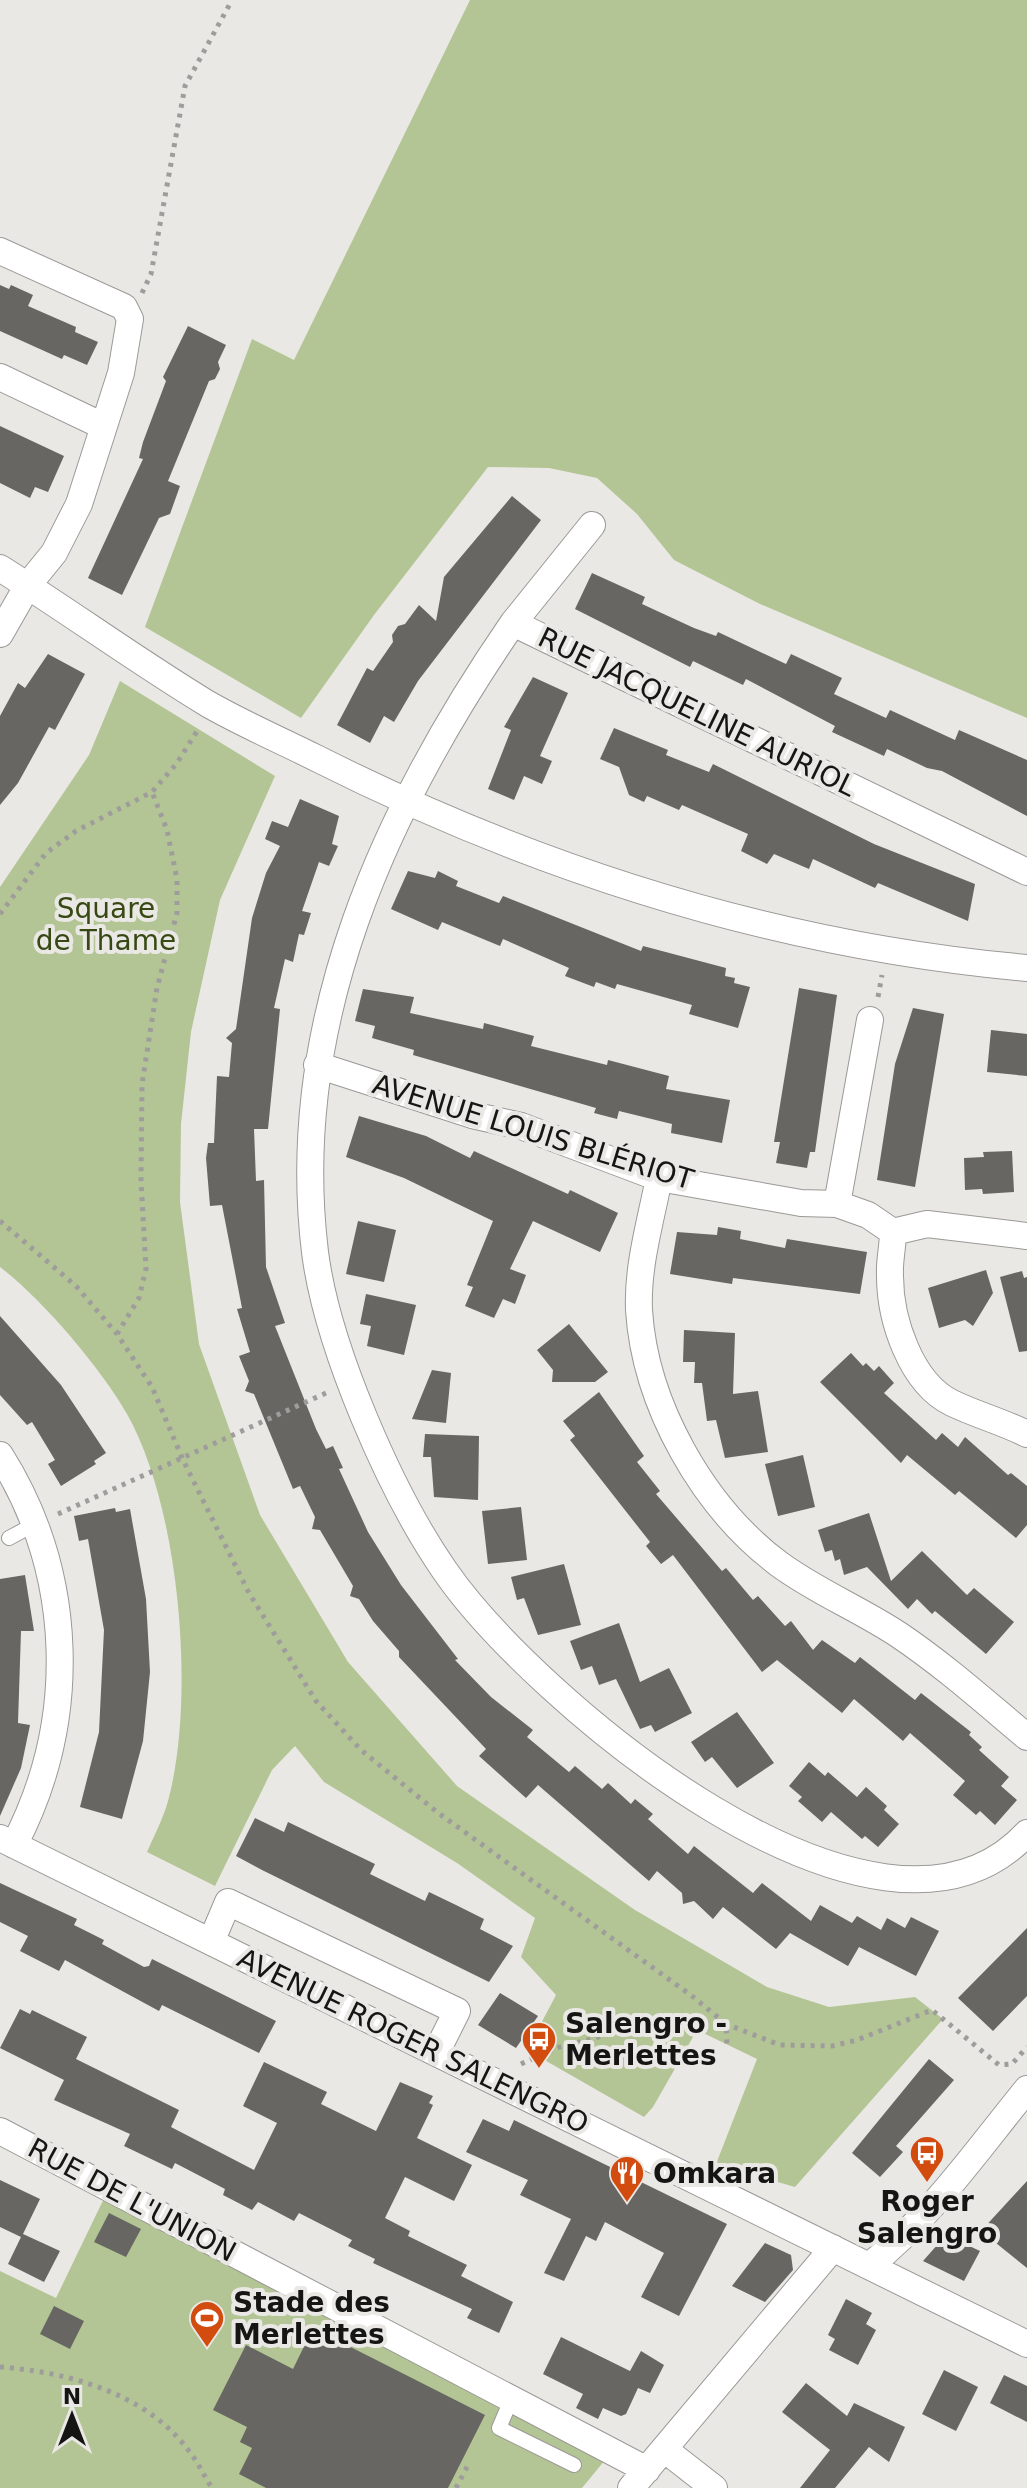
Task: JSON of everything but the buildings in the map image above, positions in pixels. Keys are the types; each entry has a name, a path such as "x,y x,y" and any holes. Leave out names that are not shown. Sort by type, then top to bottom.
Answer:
{"street":[{"path":"0,251 124,307 130,319 121,373 79,504 54,553 28,585 0,634"},
{"path":"0,377 103,426"},
{"path":"513,623 592,525"},
{"path":"0,568 211,705 406,803 565,868 778,928 886,950 1027,968"},
{"name":"RUE JACQUELINE AURIOL","path":"1027,872 513,623 477,676 406,803 372,871 354,916 332,992 317,1065 310,1156 315,1257 329,1317 351,1381 407,1507 446,1572 534,1674 633,1757 744,1826 837,1867 911,1879 981,1867 1011,1851 1027,1833"},
{"path":"837,1204 870,1020"},
{"name":"AVENUE LOUIS BLÉRIOT","path":"317,1065 472,1115 521,1126 659,1178 801,1203 837,1204 868,1215 893,1232"},
{"path":"659,1178 643,1260 639,1308 646,1355 681,1447 705,1484 737,1526 777,1562 816,1589 898,1634 953,1673 1027,1737"},
{"path":"1027,1236 927,1224 893,1232 890,1277 906,1352 917,1374 932,1391 952,1403 1027,1434"},
{"path":"0,1455 35,1524 56,1597 60,1687 45,1770 7,1842"},
{"name":"AVENUE ROGER SALENGRO","path":"7,1842 1027,2344"},
{"path":"211,1942 228,1902 457,2011 436,2053"},
{"path":"869,2266 891,2249 932,2204 1027,2089"},
{"name":"RUE DE L'UNION","path":"0,2131 511,2400 639,2479"},
{"path":"639,2479 833,2248"},
{"path":"664,2449 714,2488"}],"lane":[{"path":"9,1538 35,1524"},
{"path":"511,2400 499,2428 574,2465"}],"path":[{"path":"130,319 151,274 185,86 232,0"},
{"path":"0,914 46,853 76,831 152,792 177,763 202,723"},
{"path":"117,1334 139,1298 146,1269 141,1181 142,1084 157,988 177,913 177,879 167,830 152,792"},
{"path":"870,1020 874,1015 886,950"},
{"path":"0,1221 76,1286 117,1334 152,1387 183,1460 280,1647 316,1701 361,1750 437,1812 692,1996 726,2024 780,2045 832,2046 857,2040 932,2010 999,2065 1012,2064 1027,2047"},
{"path":"35,1524 183,1460 351,1381"},
{"path":"726,2024 727,2044"},
{"path":"519,2065 556,2048 645,2025 726,2024"},
{"path":"0,2367 73,2377 113,2393 156,2418 188,2450 212,2488"},
{"path":"456,2488 468,2465"}],"green space":[{"path":"470,0 1027,0 1027,718 760,604 674,560 637,514 597,478 549,468 488,467 374,615 301,718 145,627 252,339 294,360"},
{"name":"Square de Thame","path":"120,681 275,776 220,900 191,1032 181,1124 180,1202 199,1344 260,1515 348,1662 457,1786 635,1910 767,1987 829,2007 915,1997 943,2019 795,2187 716,2164 757,2059 697,2030 653,2107 644,2117 527,2050 556,1995 521,1957 535,1918 457,1863 324,1782 295,1746 272,1770 215,1886 147,1852 168,1801 181,1710 178,1604 160,1500 145,1453 116,1396 52,1315 0,1267 0,887 89,755"},
{"name":"Stade des Merlettes","path":"109,2188 605,2460 582,2488 0,2488 0,2271 56,2298"}],"place":[{"name":"Salengro - Merlettes","path":"539,2070"},
{"name":"Roger Salengro","path":"927,2184"},
{"name":"Omkara","path":"627,2204"},
{"name":"Stade des Merlettes","path":"207,2349"}]}
